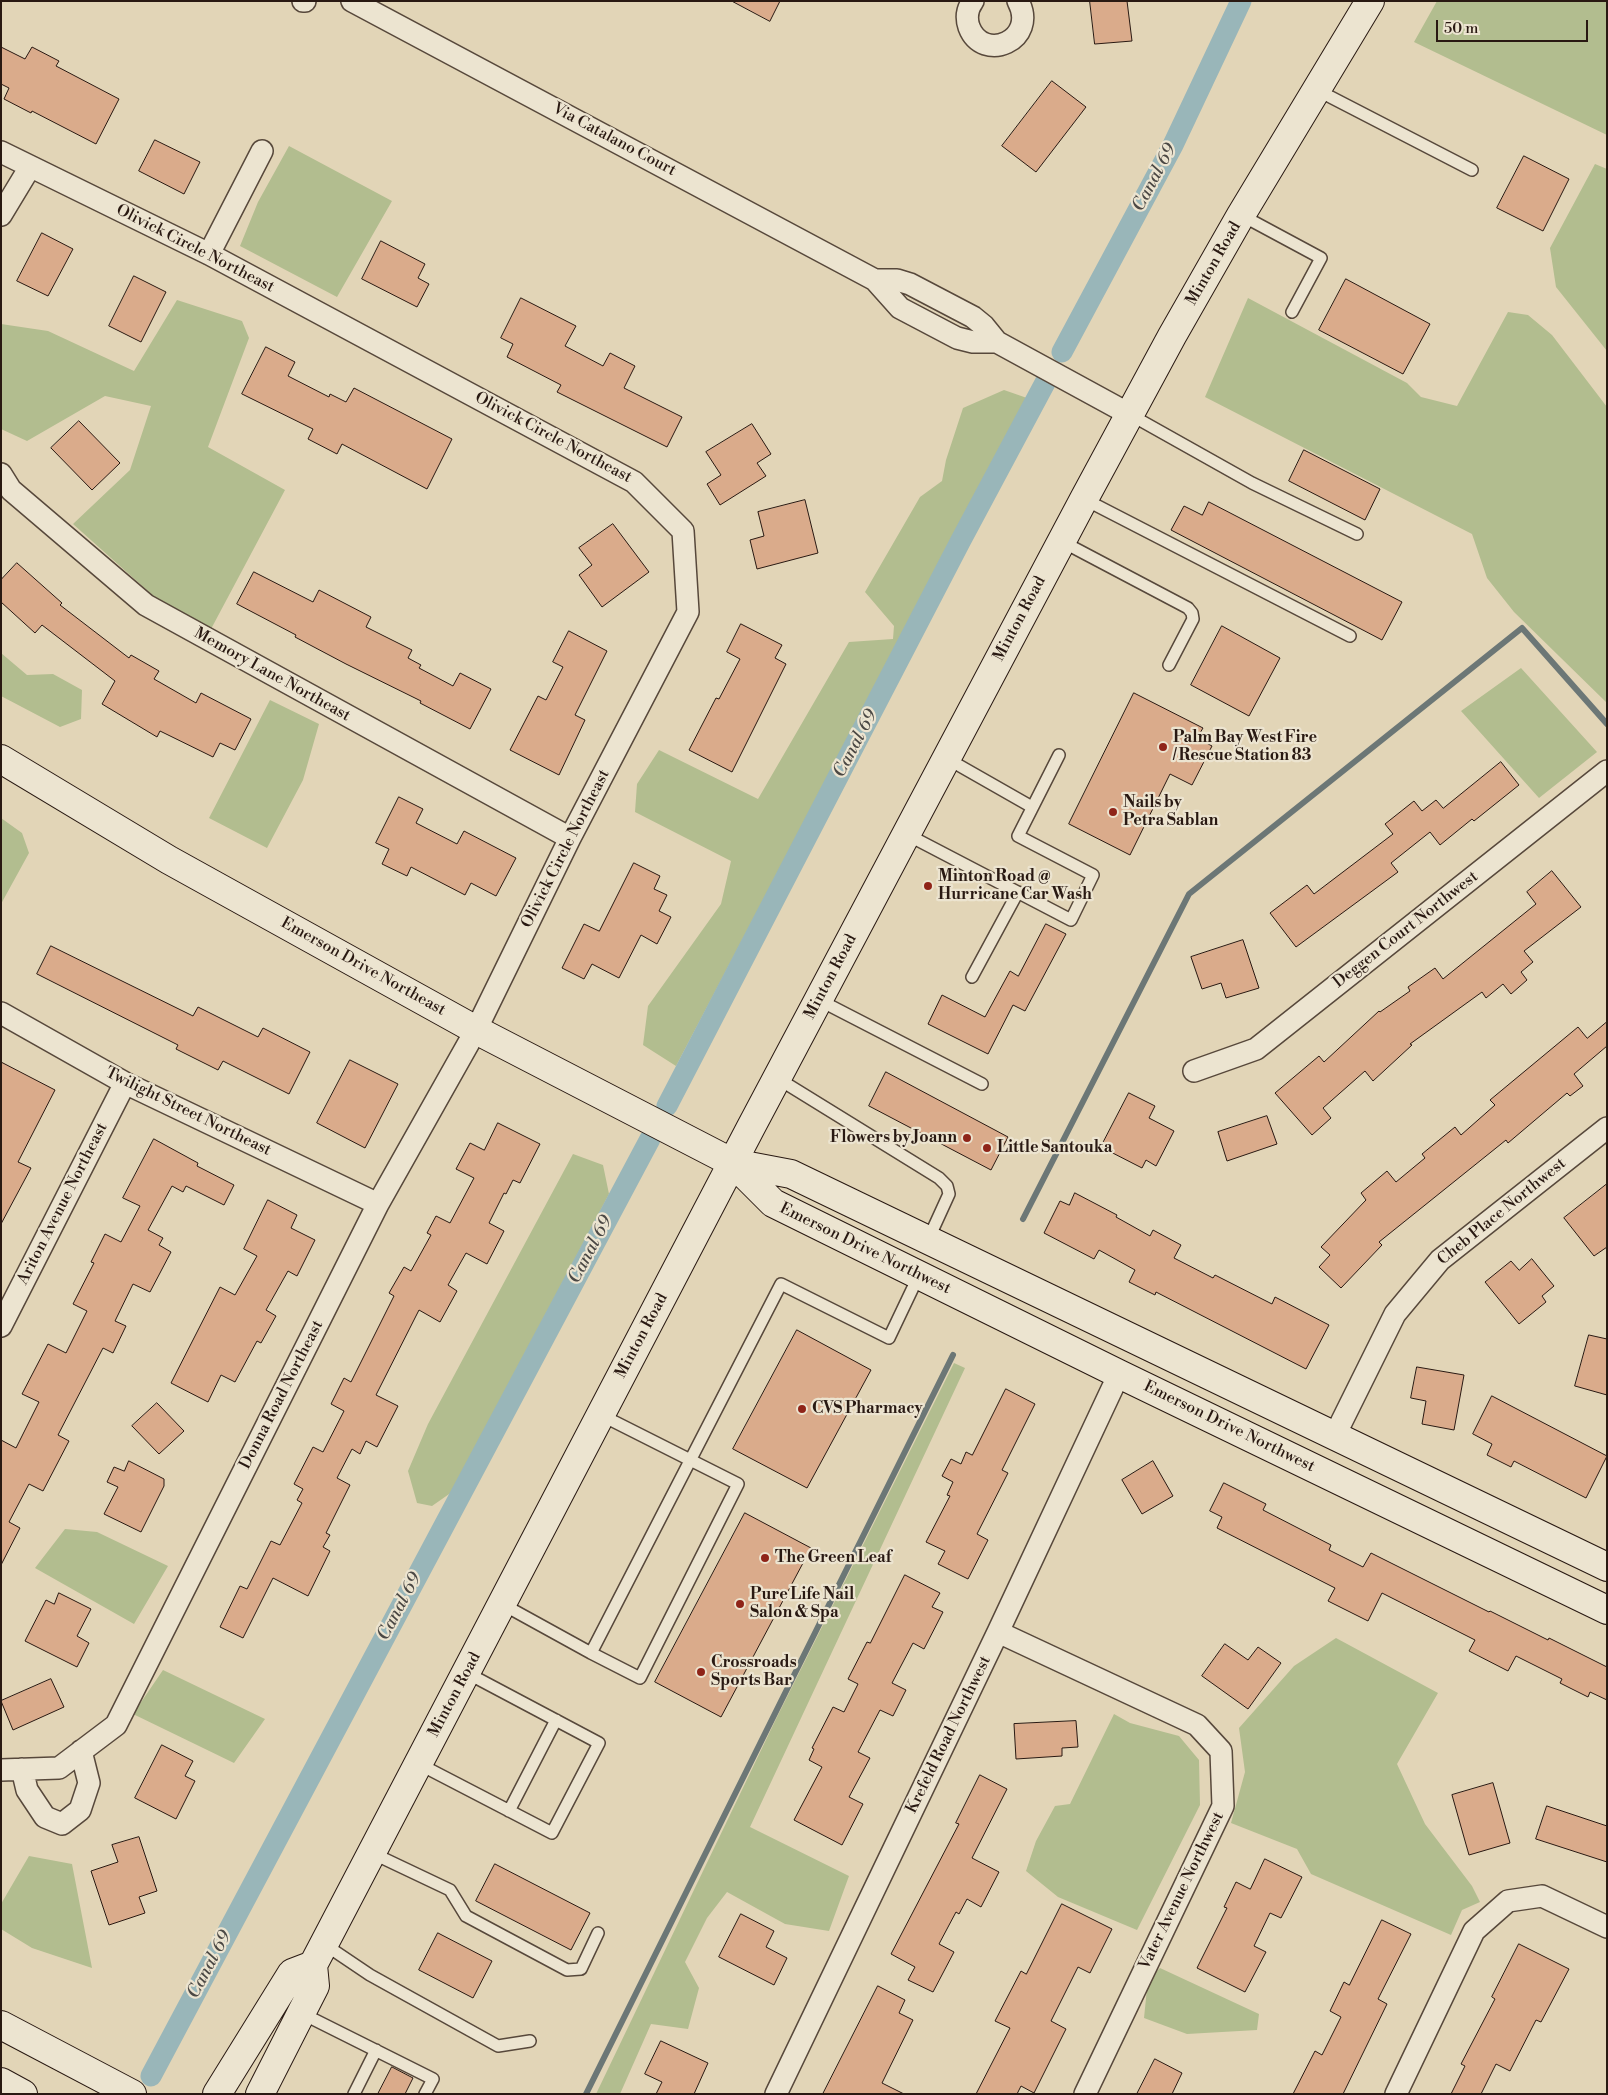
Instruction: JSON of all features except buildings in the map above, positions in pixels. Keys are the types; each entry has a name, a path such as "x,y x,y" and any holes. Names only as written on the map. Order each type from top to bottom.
{"street":[{"name":"Via Catalano Court","path":"352,1 876,280 900,308 932,325 957,338 973,342 996,342"},
{"path":"968,3 967,23 976,38 992,46 1001,45 1016,36 1021,28 1023,19 1022,9 1018,1"},
{"name":"Minton Road","path":"260,2094 315,1986 318,1955 732,1163 1061,541 1129,414 1241,216 1370,1"},
{"path":"209,254 262,151"},
{"name":"Olivick Circle Northeast","path":"1,152 209,254 634,482 683,530 688,612 570,838 476,1030"},
{"path":"1,214 30,166"},
{"name":"Via Catalano Court","path":"876,280 897,280 910,284 973,317 984,326 996,342 1129,414"},
{"path":"932,325 944,302"},
{"name":"Memory Lane Northeast","path":"1,474 11,490 146,605 570,838"},
{"name":"Emerson Drive Northeast","path":"1,759 169,860 476,1030 732,1163"},
{"name":"Deggen Court Northwest","path":"1194,1071 1256,1049 1607,771"},
{"name":"Twilight Street Northeast","path":"1,1013 125,1083 378,1204"},
{"name":"Donna Road Northeast","path":"12,1769 59,1768 116,1725 378,1204 476,1030"},
{"name":"Ariton Avenue Northeast","path":"1,1326 125,1083"},
{"name":"Cheb Place Northwest","path":"1335,1435 1395,1314 1440,1260 1607,1128"},
{"path":"732,1163 791,1174 1335,1435 1607,1568"},
{"name":"Emerson Drive Northwest","path":"732,1163 773,1203 1119,1374 1607,1610"},
{"name":"Krefeld Road Northwest","path":"776,2094 998,1632 1119,1374"},
{"name":"Vater Avenue Northwest","path":"998,1632 1197,1725 1221,1751 1223,1806 1085,2094"},
{"name":"Donna Road Northeast","path":"12,1769 45,1817 62,1824 80,1810 89,1783 81,1751"},
{"path":"1396,2094 1474,1931 1508,1901 1542,1896 1607,1926"},
{"path":"217,2094 292,1973 318,1955"},
{"path":"1,2024 132,2094"},
{"path":"1,2082 23,2094"}],"lane":[{"path":"1317,90 1472,170"},
{"path":"1241,216 1321,258 1292,312"},
{"path":"1129,414 1252,484 1357,534"},
{"path":"1084,499 1350,636"},
{"path":"1061,541 1188,608 1194,619 1169,665"},
{"path":"906,834 1071,920 1093,875 1018,836 1059,755"},
{"path":"946,758 1032,806"},
{"path":"972,977 1018,892"},
{"path":"819,1000 982,1084"},
{"path":"777,1078 939,1178 947,1186 949,1194 928,1240"},
{"path":"591,1652 781,1284 889,1338 919,1276"},
{"path":"502,1604 640,1678 738,1484 601,1415"},
{"path":"419,1764 552,1833 599,1744 467,1673"},
{"path":"509,1811 556,1720"},
{"path":"372,1853 450,1890 466,1916 567,1970 580,1969 598,1933"},
{"path":"318,1955 370,1974 498,2046 530,2041"},
{"path":"301,2013 432,2079 425,2094"},
{"path":"354,2094 376,2050"}],"green space":[{"path":"1437,1 1607,1 1607,135 1414,42"},
{"path":"289,146 392,201 337,297 240,246 258,202"},
{"path":"1595,164 1607,169 1607,351 1556,287 1550,248"},
{"path":"1248,298 1407,383 1421,397 1457,406 1508,312 1528,315 1552,335 1607,407 1607,703 1514,612 1487,578 1472,534 1205,397"},
{"path":"177,300 242,321 249,338 208,447 285,490 211,629 159,601 73,524 130,470 151,406 105,396 27,441 1,429 1,324 48,331 134,371"},
{"path":"1004,390 1027,398 676,1066 643,1045 648,1006 721,904 731,861 635,812 637,784 659,750 758,799 849,642 893,639 894,626 865,592 920,497 942,481 946,460 963,408"},
{"path":"1,653 27,675 53,674 82,690 81,719 60,727 1,696"},
{"path":"1521,668 1597,752 1539,798 1461,711"},
{"path":"270,700 319,724 303,780 267,848 209,818"},
{"path":"1,818 22,833 29,853 1,904"},
{"path":"573,1154 603,1165 609,1194 452,1492 432,1506 417,1503 408,1471 428,1424"},
{"path":"954,1363 965,1368 750,1827 849,1876 829,1931 785,1924 727,1892 707,1918 685,1962 699,1988 688,2029 651,2024 620,2094 596,2094 776,1719"},
{"path":"65,1529 97,1532 168,1566 134,1624 35,1568"},
{"path":"1336,1638 1438,1693 1397,1764 1425,1824 1472,1886 1480,1902 1462,1910 1451,1935 1311,1874 1297,1849 1231,1823 1245,1772 1239,1728 1294,1666"},
{"path":"163,1670 265,1719 234,1763 133,1714"},
{"path":"1114,1714 1130,1723 1179,1736 1199,1760 1200,1805 1137,1930 1058,1897 1026,1871 1036,1841 1055,1806 1070,1804"},
{"path":"29,1856 72,1864 92,1968 32,1948 1,1929 1,1904"},
{"path":"1160,1968 1259,2014 1257,2030 1187,2034 1144,2018 1148,1979"}],"waterway":[{"name":"Canal 69","path":"1062,352 1173,145 1241,1"},
{"name":"Canal 69","path":"667,1106 960,542 1046,381"},
{"path":"1023,1219 1189,894 1522,628 1607,724"},
{"name":"Canal 69","path":"151,2076 650,1139"},
{"path":"586,2094 953,1355"}],"place":[{"name":"Palm Bay West Fire / Rescue Station 83","path":"1163,747"},
{"name":"Nails by Petra Sablan","path":"1113,812"},
{"name":"Minton Road @ Hurricane Car Wash","path":"928,886"},
{"name":"Flowers by Joann","path":"967,1138"},
{"name":"Little Santouka","path":"987,1148"},
{"name":"CVS Pharmacy","path":"802,1409"},
{"name":"The Green Leaf","path":"765,1558"},
{"name":"Pure Life Nail Salon & Spa","path":"740,1604"},
{"name":"Crossroads Sports Bar","path":"701,1672"}]}
